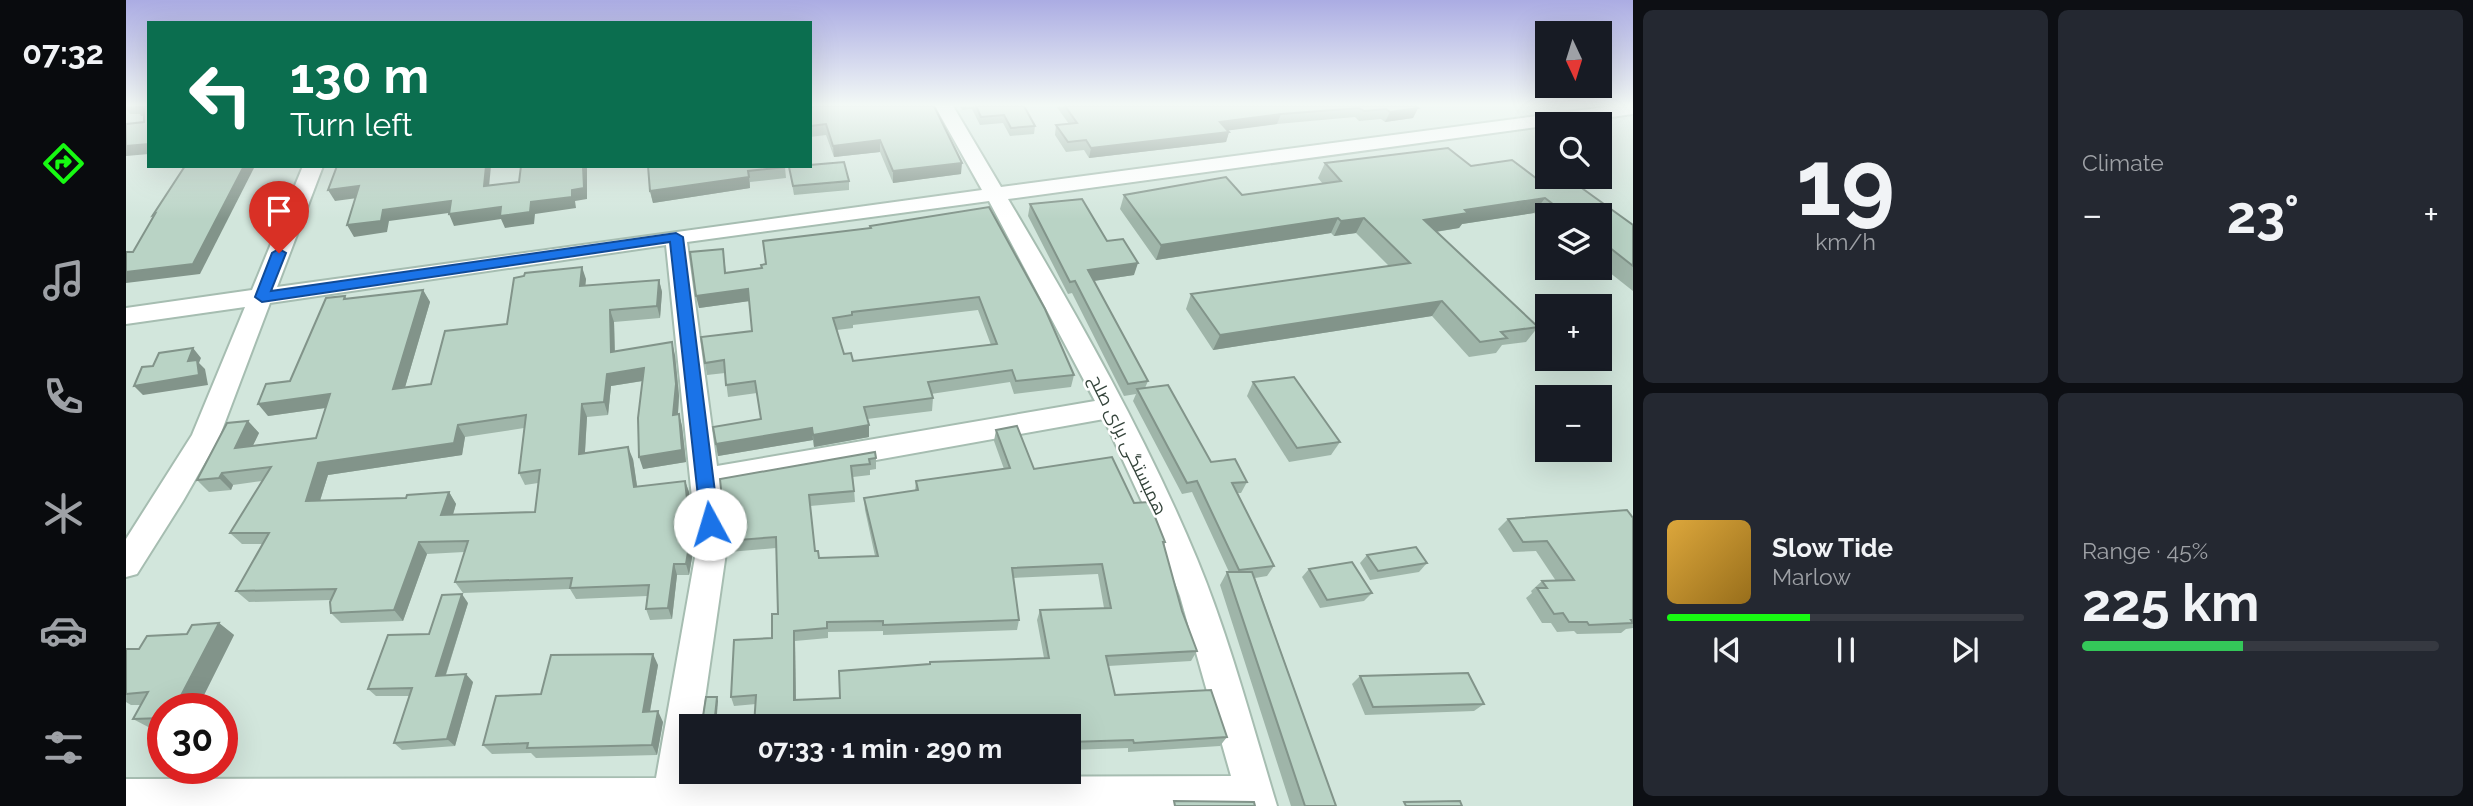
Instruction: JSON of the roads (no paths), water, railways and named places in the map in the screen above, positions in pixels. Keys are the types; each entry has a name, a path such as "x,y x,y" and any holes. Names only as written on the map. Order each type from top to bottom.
{"street":[{"name":"همبستگی برای صلح","path":"966,144 1055,300 1173,538 1211,642 1257,800"},
{"path":"126,316 676,237 1373,144"},
{"path":"126,564 173,494 205,438 312,168"},
{"path":"670,801 712,546 676,237"},
{"path":"705,479 1110,408"},
{"path":"126,798 1257,800"}]}
